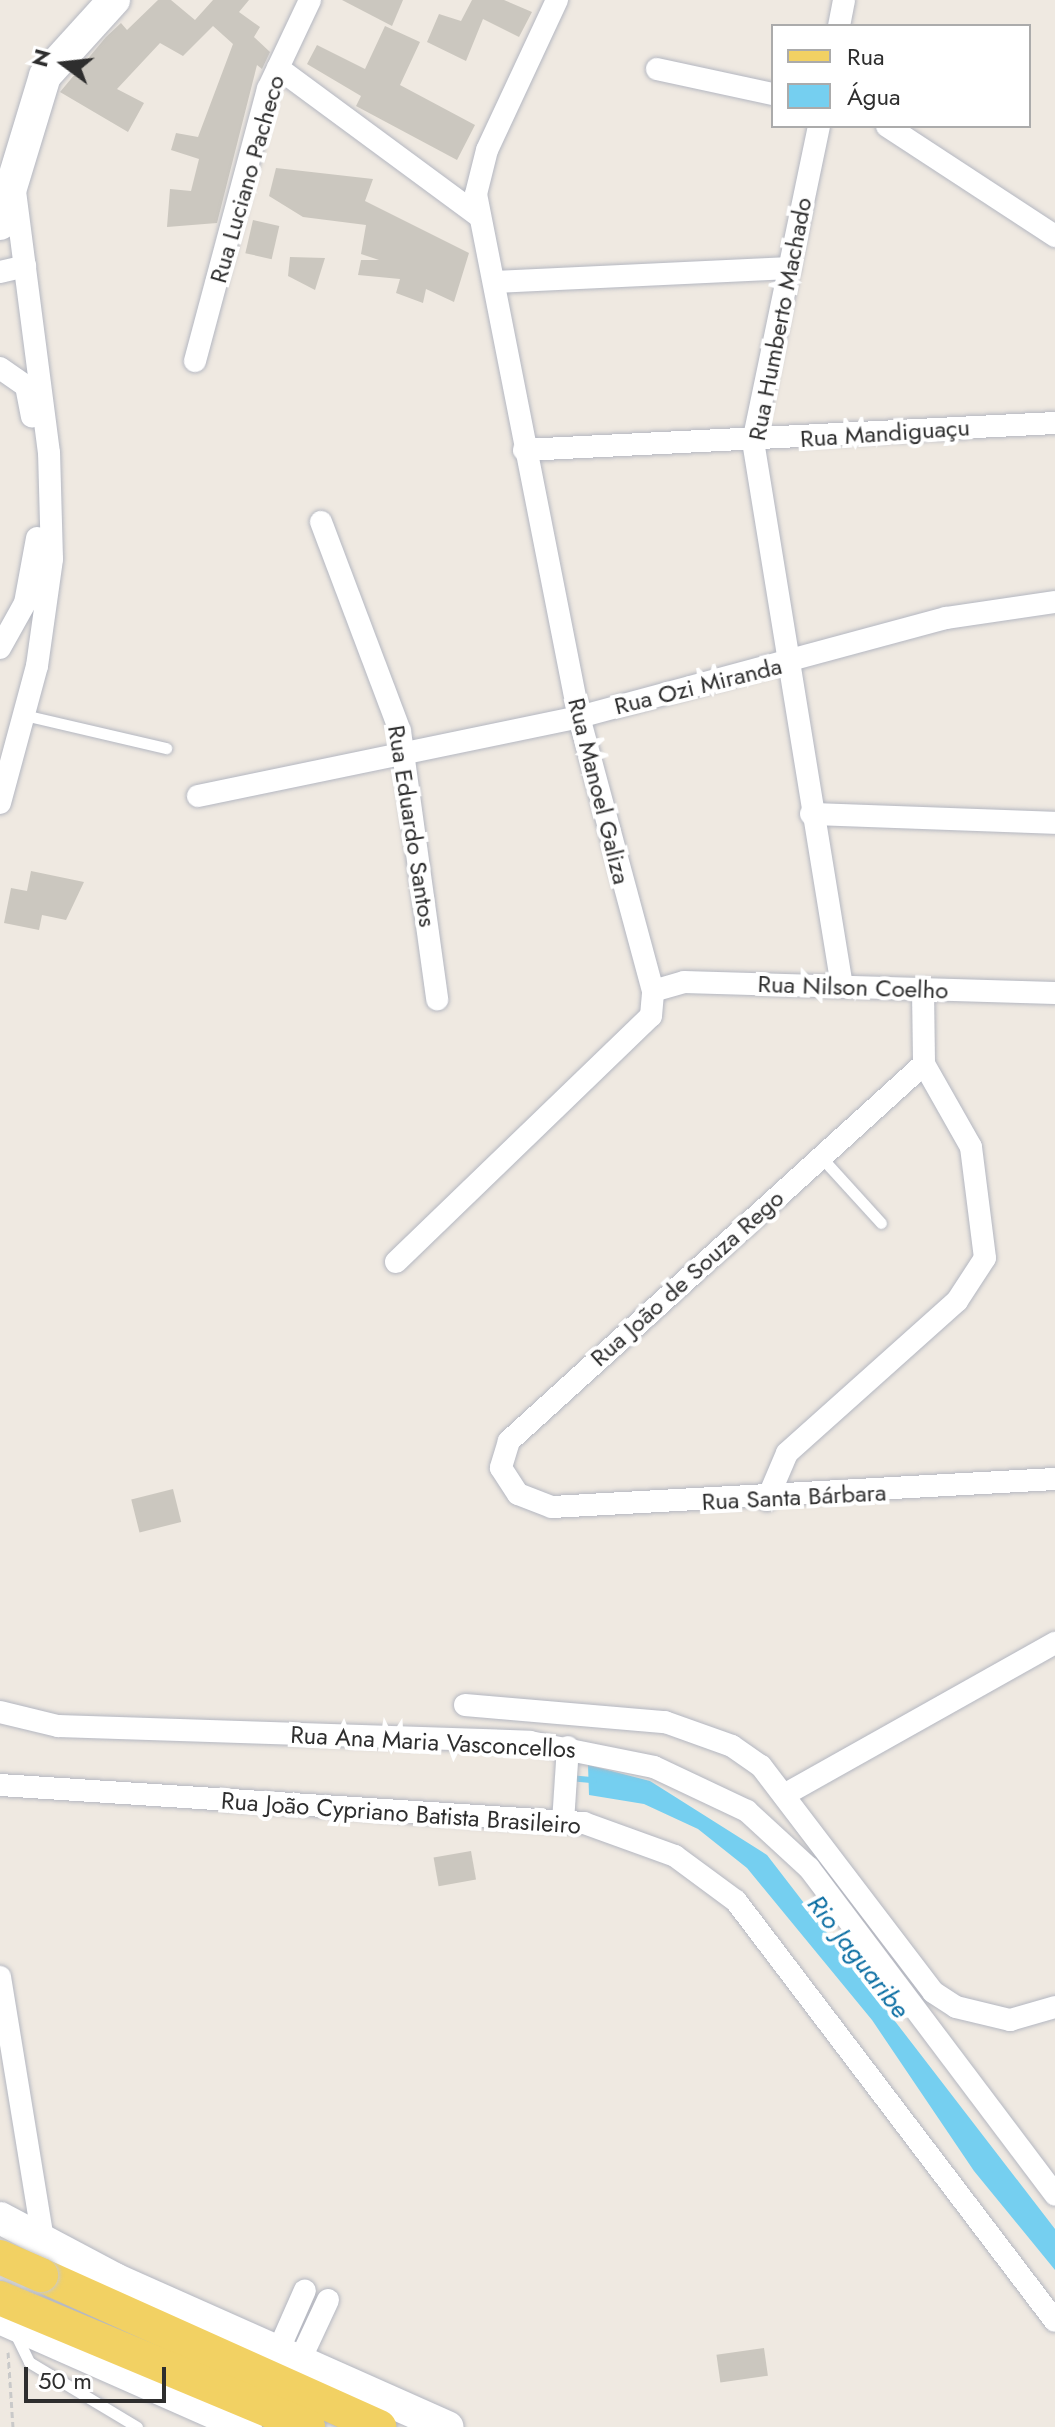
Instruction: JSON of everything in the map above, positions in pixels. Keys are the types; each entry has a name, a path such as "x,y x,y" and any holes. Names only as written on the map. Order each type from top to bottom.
{"main road":[{"path":"0,224 15,190 22,134 45,76 114,0"},
{"path":"0,2218 115,2279 290,2354 448,2427"},
{"path":"0,2238 0,2270"},
{"path":"0,2257 379,2427"},
{"path":"0,2298 19,2330 246,2427"},
{"path":"19,2330 308,2427"}],"street":[{"name":"Rua Luciano Pacheco","path":"195,361 278,68 310,0"},
{"path":"278,68 479,216 487,150 557,0"},
{"path":"839,24 844,0"},
{"path":"657,69 771,94"},
{"name":"Rua Humberto Machado","path":"819,128 753,441 811,814 842,986"},
{"path":"890,128 1055,236"},
{"path":"0,803 24,715 52,559 49,453 15,190"},
{"name":"Rua Manoel Galiza","path":"396,1262 648,1025 653,991 579,717 524,450 495,282 479,216"},
{"path":"0,272 25,266"},
{"path":"495,282 790,268"},
{"path":"0,368 18,377 30,399 38,537 25,603 0,648"},
{"name":"Rua Mandiguaçu","path":"524,450 753,441 1055,423"},
{"name":"Rua Eduardo Santos","path":"321,522 404,754 437,999"},
{"name":"Rua Ozi Miranda","path":"198,796 579,717 946,618 1055,602"},
{"path":"811,814 1055,823"},
{"name":"Rua Nilson Coelho","path":"653,991 684,982 1055,993"},
{"path":"767,1500 787,1453 957,1301 985,1258 971,1147 924,1064 923,990"},
{"name":"Rua João de Souza Rego","path":"533,1503 501,1468 509,1441 924,1064"},
{"name":"Rua Santa Bárbara","path":"533,1503 767,1500 1055,1479"},
{"path":"784,1795 1055,1643"},
{"path":"465,1705 665,1722 732,1746 784,1795 828,1853 905,1980 956,2007 981,2016 1010,2020 1055,2007"},
{"name":"Rua Ana Maria Vasconcellos","path":"0,1712 58,1726 568,1749 654,1767 747,1811 809,1868 905,1980 1055,2195"},
{"path":"563,1819 568,1749"},
{"name":"Rua João Cypriano Batista Brasileiro","path":"0,1785 563,1819 675,1856 736,1901 1055,2321"},
{"path":"809,1868 828,1853"},
{"path":"0,1977 43,2240"},
{"path":"290,2354 305,2290"},
{"path":"290,2354 328,2300"}],"lane":[{"path":"24,715 166,748"},
{"path":"821,1157 881,1223"},
{"path":"19,2330 29,2362 137,2427"}],"path":[{"path":"13,2427 4,2366 19,2330"}],"water":[{"path":"588,1765 650,1781 767,1855 1055,2229 1055,2270 974,2171 872,2020 747,1868 698,1829 644,1804 589,1795"}],"building":[{"path":"158,0 171,0 195,20 213,0 249,0 239,12 260,27 254,37 270,52 262,69 257,65 217,223 167,227 170,189 191,191 199,159 171,150 176,133 198,137 233,44 213,26 183,56 160,43 117,89 144,103 128,132 60,92 106,37 121,23 127,30"},
{"path":"342,0 403,0 392,26"},
{"path":"472,0 504,0 532,12 519,37 483,19 466,61 427,42 439,14 461,21"},
{"path":"385,26 420,42 400,85 475,125 457,160 356,106 361,96 307,64 317,45 365,69"},
{"path":"276,168 373,179 365,201 469,253 454,302 426,289 423,303 396,293 400,279 358,275 361,260 379,260 361,254 366,225 303,217 269,196"},
{"path":"253,220 279,226 272,259 245,253"},
{"path":"290,257 325,258 315,290 288,276"},
{"path":"31,871 84,882 66,920 42,915 39,930 4,923 11,888 27,891"},
{"path":"173,1489 181,1522 140,1532 131,1499"},
{"path":"471,1851 476,1880 439,1886 434,1858"},
{"path":"764,2348 768,2376 720,2382 716,2355"}],"waterway":[{"name":"Rio Jaguaribe","path":"569,1778 594,1780"}]}
